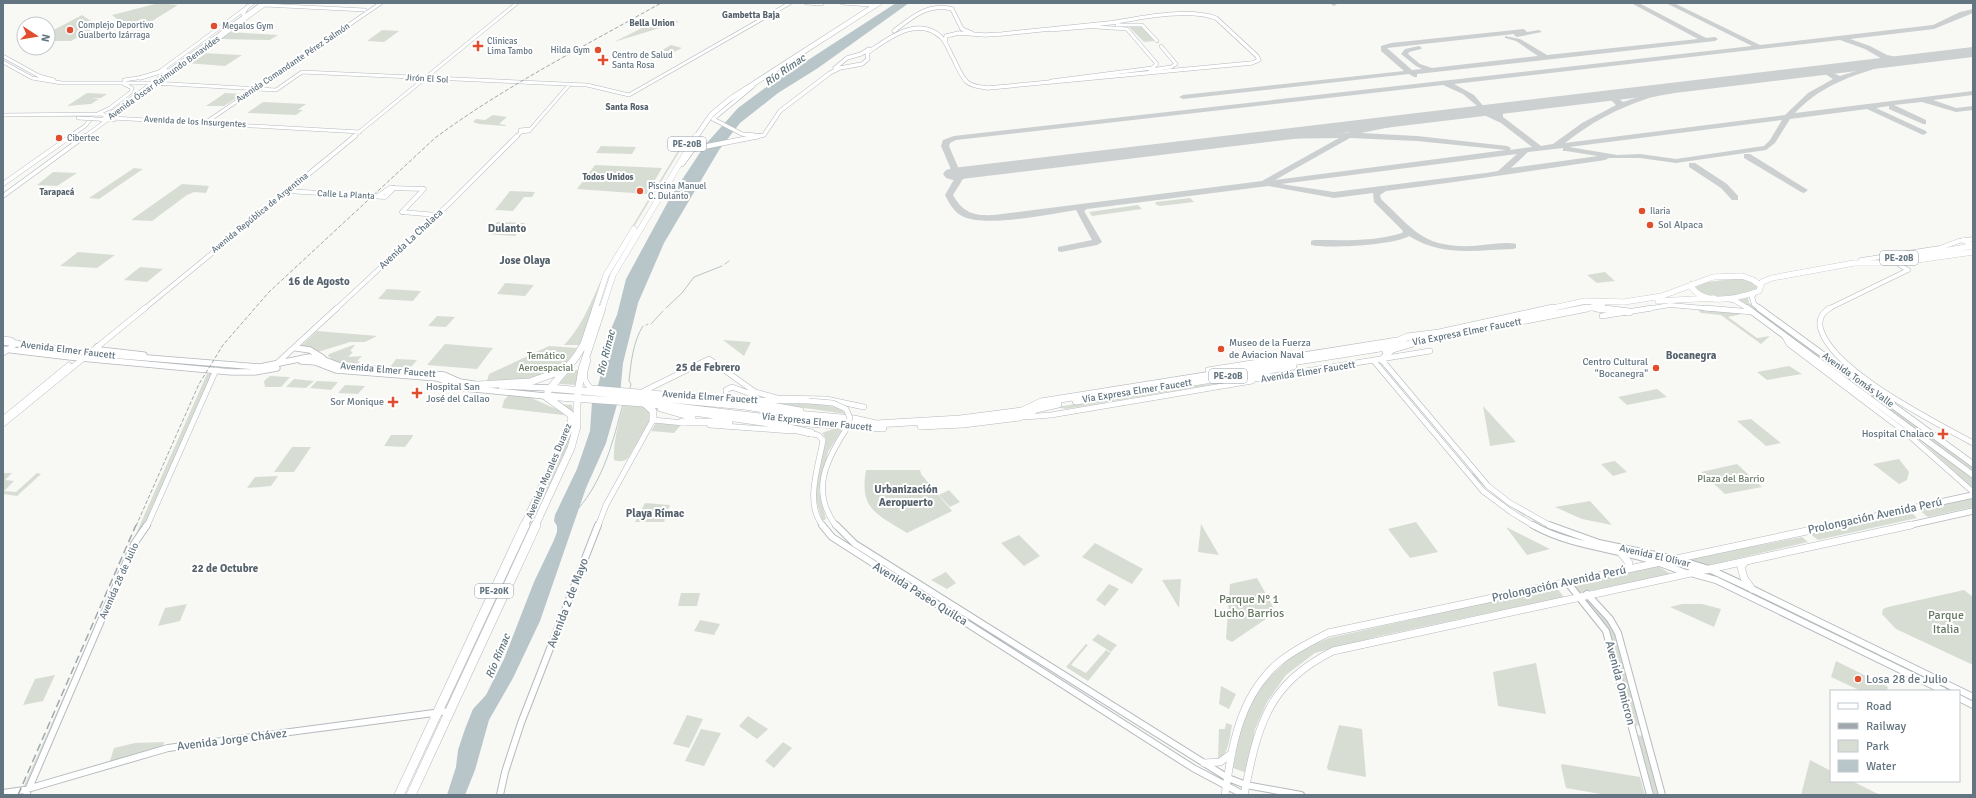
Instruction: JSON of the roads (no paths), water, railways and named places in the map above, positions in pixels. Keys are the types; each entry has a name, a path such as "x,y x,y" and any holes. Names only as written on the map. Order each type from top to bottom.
{"highway":[{"name":"Avenida Morales Duarez","path":"411,795 571,448 577,426 577,394 582,369 615,271 666,185 711,115 723,104 759,80 879,3"},
{"name":"PE-20B","path":"545,396 586,341 606,275 702,120 724,101 873,4"},
{"path":"849,20 854,14"},
{"path":"1964,240 1973,246"},
{"name":"PE-20B","path":"1973,246 1890,259 1861,260 1780,275 1713,277 1692,284 1691,288 1697,294 1716,298 1754,293 1760,290 1761,286 1767,279 1854,263 1896,263 1973,252"},
{"name":"PE-20B","path":"1742,276 1754,280 1761,286"},
{"name":"Vía Expresa Elmer Faucett","path":"631,396 854,419 876,424 960,419 1022,411 1040,402 1386,347 1402,339 1585,301 1624,302 1662,296 1692,284"},
{"path":"1670,305 1680,298"},
{"name":"Vía Expresa Elmer Faucett","path":"631,396 644,403 737,412 808,423 871,429 963,424 1020,417 1036,409 1051,405 1391,350 1412,342 1586,307 1598,305 1628,306 1680,298 1716,298"},
{"path":"1586,307 1629,312"},
{"path":"1380,363 1391,350"},
{"path":"477,384 523,384 543,379 566,369"},
{"path":"1168,381 1208,370"},
{"path":"1190,383 1271,377"},
{"name":"Avenida Elmer Faucett","path":"550,388 577,394"},
{"name":"Avenida Elmer Faucett","path":"545,396 591,393 631,396"},
{"name":"Avenida Morales Duarez","path":"399,795 570,427 572,418 570,414 545,396"},
{"path":"739,400 791,408 810,415"},
{"path":"644,403 653,412 653,420"},
{"path":"644,403 711,421"},
{"path":"644,403 711,416 762,422 811,433"},
{"path":"682,422 711,421 808,423"},
{"path":"515,548 525,548"}],"main road":[{"name":"Avenida Óscar Raimundo Benavides","path":"122,82 140,78 162,70 253,3"},
{"name":"Avenida Óscar Raimundo Benavides","path":"3,196 133,93 154,82 243,14 261,4 267,3"},
{"name":"Avenida Comandante Pérez Salmón","path":"204,123 376,3"},
{"name":"Avenida Comandante Pérez Salmón","path":"254,88 260,86 381,3"},
{"name":"Avenida República de Argentina","path":"3,424 87,353 514,3"},
{"name":"Avenida República de Argentina","path":"423,78 517,3"},
{"path":"627,95 786,3"},
{"path":"561,85 574,82 627,95 790,3"},
{"path":"806,3 822,4"},
{"path":"842,3 873,4"},
{"name":"Avenida Óscar Raimundo Benavides","path":"154,82 166,70 261,4"},
{"name":"Avenida Óscar Raimundo Benavides","path":"104,117 261,4"},
{"path":"261,4 365,10"},
{"path":"759,80 713,117 713,120 742,134 755,135 762,132 771,117 779,108 847,58 866,52 920,8 930,5 949,7 953,11 962,28 974,33 986,35"},
{"path":"243,14 247,7"},
{"path":"666,185 673,179 691,151 697,148 764,135 776,115 782,109 830,73 840,68 865,63 868,60 868,54 892,35 905,29 917,28 932,30 945,42 970,84 993,88 1241,64 1256,62 1259,59 1214,16 1204,14 1116,22 1043,31"},
{"path":"1116,22 1205,16 1212,19 1252,56 1249,60 1242,62 1148,73"},
{"path":"1097,27 1139,25 1143,26 1157,41"},
{"path":"945,42 946,36 952,33 986,35 1115,26 1127,29 1157,63 1154,67 1139,70"},
{"path":"1026,85 1074,77 1165,68 1175,65 1175,60 1161,46"},
{"path":"3,56 39,76 48,79 122,82"},
{"path":"857,56 868,57"},
{"path":"3,62 32,78 44,81 207,83 276,90 281,87"},
{"path":"842,62 845,65 852,66"},
{"path":"140,78 166,70"},
{"name":"Jirón El Sol","path":"281,87 302,72 553,85 564,86 566,89"},
{"name":"Avenida Óscar Raimundo Benavides","path":"122,82 132,88 133,93"},
{"path":"154,82 254,88"},
{"path":"203,86 207,83"},
{"name":"Jirón El Sol","path":"553,85 587,85"},
{"path":"566,89 569,85"},
{"path":"260,86 281,87"},
{"name":"Avenida La Chalaca","path":"275,367 437,215 521,132 529,130 566,89"},
{"name":"Avenida de los Insurgentes","path":"29,117 90,114 128,120 357,133"},
{"path":"3,117 83,118 89,121 3,184"},
{"name":"Avenida de los Insurgentes","path":"89,121 104,117"},
{"name":"Avenida de los Insurgentes","path":"128,120 204,123 357,133"},
{"path":"378,196 388,189 394,188 424,189 402,212 437,215"},
{"name":"Calle La Planta","path":"285,191 385,197 394,188"},
{"name":"Avenida República de Argentina","path":"87,353 97,347 285,191"},
{"path":"1861,260 1940,248 1964,240 1973,239"},
{"path":"1850,367 1829,347 1819,323 1821,315 1826,310 1908,270 1890,259"},
{"name":"Avenida Tomás Valle","path":"1754,293 1752,297 1754,304 1973,464"},
{"name":"Avenida Tomás Valle","path":"1716,298 1734,300 1754,312 1973,475"},
{"path":"1602,316 1670,305 1754,312"},
{"name":"Avenida Tomás Valle","path":"1783,334 1789,344 1904,431 1973,493"},
{"name":"Avenida Elmer Faucett","path":"1208,370 1402,339"},
{"path":"591,341 584,379 591,393"},
{"name":"Avenida Elmer Faucett","path":"4,347 16,343 87,353 260,367 275,367 293,362 311,361 336,370 437,378 464,388 545,396"},
{"path":"297,346 316,353 326,361"},
{"name":"Avenida Elmer Faucett","path":"4,347 80,359 258,372 309,357 340,366 444,375 460,382 550,388"},
{"path":"97,347 100,350 135,353 153,359"},
{"name":"Avenida Elmer Faucett","path":"1020,417 1055,414 1271,377 1380,363 1430,351"},
{"name":"Avenida República de Argentina","path":"3,419 80,359"},
{"path":"641,392 709,359 749,388 770,396"},
{"name":"Avenida El Olivar","path":"1380,363 1408,391 1488,486 1514,506 1539,521 1581,539 1680,560 1709,569 1959,690"},
{"name":"Avenida El Olivar","path":"1380,363 1400,392 1483,491 1524,520 1561,537 1657,562 1677,571 1716,580 1834,639 1942,690"},
{"path":"1843,368 1850,367"},
{"name":"Avenida Tomás Valle","path":"1850,367 1907,405 1973,443"},
{"name":"Avenida 28 de Julio","path":"25,792 134,544 145,530 216,370"},
{"path":"739,400 727,396 726,390 728,388 736,388 763,398 770,396"},
{"path":"1400,392 1408,391"},
{"name":"Avenida Elmer Faucett","path":"591,393 631,396 641,392 739,400 809,401"},
{"name":"Avenida Elmer Faucett","path":"770,396 826,399 864,407"},
{"name":"Avenida Paseo Quilca","path":"809,401 833,403 846,409 850,418 845,431 827,459 822,498 824,509 831,521 843,535 1228,778 1246,785 1301,795"},
{"path":"1424,421 1431,419"},
{"path":"653,420 811,433"},
{"name":"Avenida 2 de Mayo","path":"501,794 505,772 521,723 599,522 606,505 653,420"},
{"name":"Avenida Paseo Quilca","path":"811,433 821,437 824,445 814,485 814,504 822,526 832,537 1226,791 1244,795"},
{"path":"1435,434 1442,433"},
{"path":"1447,449 1454,447"},
{"name":"Prolongación Avenida Perú","path":"1226,791 1232,753 1244,705 1252,691 1277,663 1296,648 1328,633 1657,562 1680,560 1973,493"},
{"name":"Prolongación Avenida Perú","path":"1244,795 1254,747 1265,713 1287,681 1297,671 1318,658 1346,648 1587,594 1745,562 1973,511"},
{"path":"1960,515 1973,516"},
{"path":"1621,553 1629,563 1628,569"},
{"path":"1680,560 1694,569 1691,573"},
{"path":"1745,562 1741,567 1742,573 1752,589"},
{"name":"Avenida Omicron","path":"1567,582 1600,622 1607,635 1650,795"},
{"name":"Avenida Omicron","path":"1587,594 1615,625 1662,795"},
{"name":"Avenida El Olivar","path":"1960,691 1973,697"},
{"path":"1960,698 1973,705"},
{"name":"Avenida Jorge Chávez","path":"3,793 25,792 168,748 449,711"},
{"path":"1204,763 1219,763 1232,753"}],"water":[{"name":"Río Rímac","path":"896,3 909,3 818,68 778,93 740,123 719,150 664,243 638,303 623,363 620,394 606,443 586,488 540,621 513,678 489,720 475,770 465,795 447,795 456,767 458,750 473,709 486,695 504,659 534,582 557,532 557,526 554,521 555,515 577,469 590,431 592,402 599,382 611,329 617,315 626,279 670,198 705,145 738,108 765,88"}],"waterway":[{"path":"725,264 729,261"},
{"path":"666,308 682,293 694,277 722,266"},
{"path":"651,324 663,311"},
{"path":"630,388 631,384 629,381 633,352 637,338 643,326"},
{"path":"578,509 595,485 601,472 611,446 623,404"}],"railway":[{"path":"136,526 199,384 223,345 269,292 435,138 489,101 517,84 661,3"},
{"path":"18,795 136,525"}],"place":[{"name":"Megalos Gym","path":"214,26"},
{"name":"Complejo Deportivo Gualberto Izárraga","path":"70,30"},
{"name":"Clinicas Lima Tambo","path":"478,46"},
{"name":"Hilda Gym","path":"598,50"},
{"name":"Centro de Salud Santa Rosa","path":"603,60"},
{"name":"Cibertec","path":"59,138"},
{"name":"Piscina Manuel C. Dulanto","path":"640,191"},
{"name":"Ilaria","path":"1642,211"},
{"name":"Sol Alpaca","path":"1650,225"},
{"name":"Museo de la Fuerza de Aviacion Naval","path":"1221,349"},
{"name":"Centro Cultural \"Bocanegra\"","path":"1656,368"},
{"name":"Hospital San José del Callao","path":"417,393"},
{"name":"Sor Monique","path":"393,402"},
{"name":"Hospital Chalaco","path":"1943,434"},
{"name":"Losa 28 de Julio","path":"1858,679"}],"district":[{"name":"Gambetta Baja","path":"751,15"},
{"name":"Bella Union","path":"652,23"},
{"name":"Santa Rosa","path":"627,107"},
{"name":"Todos Unidos","path":"608,177"},
{"name":"Tarapacá","path":"57,192"},
{"name":"Dulanto","path":"507,228"},
{"name":"Jose Olaya","path":"525,260"},
{"name":"16 de Agosto","path":"319,281"},
{"name":"Bocanegra","path":"1691,355"},
{"name":"25 de Febrero","path":"708,367"},
{"name":"Urbanización Aeropuerto","path":"906,495"},
{"name":"Playa Rímac","path":"655,513"},
{"name":"22 de Octubre","path":"225,568"}],"park label":[{"name":"Temático Aeroespacial","path":"546,362"},
{"name":"Plaza del Barrio","path":"1731,479"},
{"name":"Parque N° 1 Lucho Barrios","path":"1249,606"},
{"name":"Parque Italia","path":"1946,622"}]}
